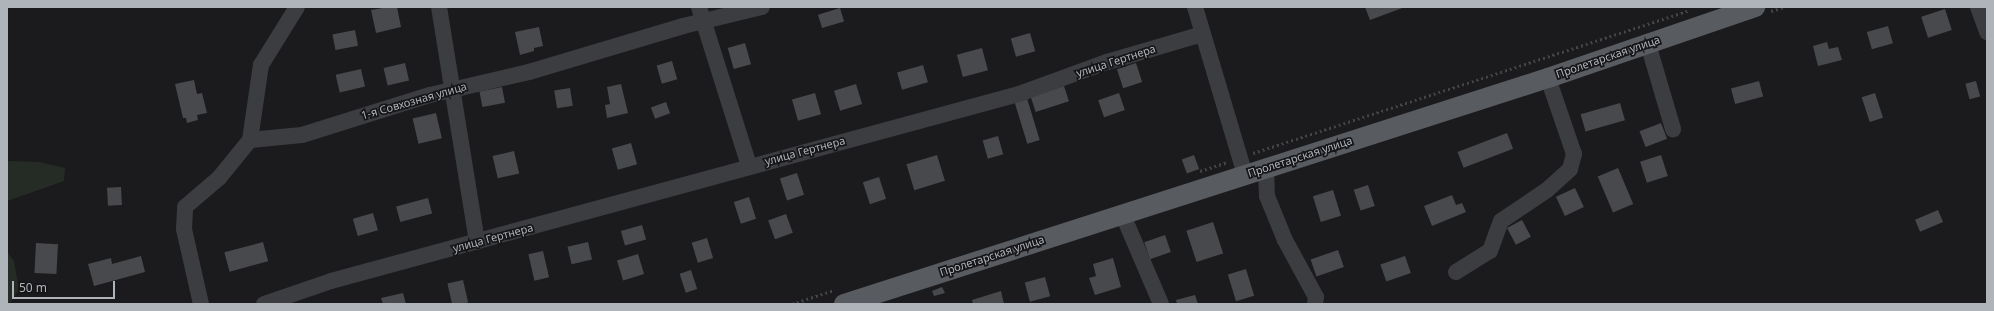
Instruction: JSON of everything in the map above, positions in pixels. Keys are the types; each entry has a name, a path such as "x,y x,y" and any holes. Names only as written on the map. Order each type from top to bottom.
{"main road":[{"name":"Пролетарская улица","path":"844,304 1122,213 1548,78 1755,7"}],"street":[{"path":"201,304 184,229 185,207 219,178 250,140 261,65 297,7"},
{"path":"439,7 477,242"},
{"name":"1-я Совхозная улица","path":"250,140 302,135 453,89 529,72 701,14 762,7"},
{"path":"1195,7 1245,175"},
{"path":"1978,7 1987,32"},
{"path":"701,14 749,166"},
{"name":"улица Гертнера","path":"264,304 331,281 749,166 1019,94 1107,62 1203,34"},
{"path":"1648,44 1673,129"},
{"path":"1456,272 1490,251 1501,221 1562,179 1570,169 1574,154 1548,78"},
{"path":"1266,168 1267,196 1285,240 1316,297 1316,304"},
{"path":"1122,213 1160,304"}],"shaded area":[{"path":"7,161 39,162 65,168 64,181 7,201"},
{"path":"7,252 14,261 19,290 9,304 7,304"}],"building":[{"path":"397,7 401,27 376,33 371,10"},
{"path":"1365,7 1405,7 1370,20"},
{"path":"840,8 844,21 822,28 818,15"},
{"path":"1945,9 1952,30 1928,38 1921,17"},
{"path":"1888,26 1893,43 1872,49 1867,32"},
{"path":"539,27 543,46 534,48 534,51 520,55 515,32"},
{"path":"355,30 358,46 335,50 332,34"},
{"path":"1030,33 1035,51 1016,57 1011,39"},
{"path":"1827,42 1829,49 1838,47 1842,60 1818,66 1813,46"},
{"path":"745,43 751,64 734,69 728,48"},
{"path":"982,48 988,70 963,77 957,55"},
{"path":"672,61 677,79 662,84 657,65"},
{"path":"405,63 409,81 388,85 384,68"},
{"path":"1136,63 1142,82 1123,88 1117,69"},
{"path":"923,65 928,82 902,90 897,72"},
{"path":"361,69 365,87 340,92 336,75"},
{"path":"194,80 197,94 202,93 207,113 197,115 198,120 187,123 186,118 183,118 175,84"},
{"path":"1759,81 1763,96 1735,104 1731,89"},
{"path":"1976,81 1980,96 1970,99 1965,84"},
{"path":"621,84 628,113 607,118 605,105 610,104 607,87"},
{"path":"856,84 862,104 840,111 834,91"},
{"path":"1064,86 1069,101 1036,112 1031,97"},
{"path":"502,87 505,103 482,107 479,91"},
{"path":"570,88 573,106 557,108 554,91"},
{"path":"815,93 821,114 798,121 792,100"},
{"path":"1119,93 1125,110 1104,117 1098,100"},
{"path":"1875,93 1883,118 1870,122 1862,97"},
{"path":"1026,95 1040,140 1027,144 1014,99"},
{"path":"666,102 670,113 655,119 651,107"},
{"path":"1620,103 1625,120 1586,132 1581,114"},
{"path":"436,113 442,138 418,144 413,118"},
{"path":"1661,123 1667,139 1646,147 1640,131"},
{"path":"1507,133 1513,149 1464,168 1458,152"},
{"path":"998,136 1003,154 988,159 983,140"},
{"path":"631,143 637,164 618,170 612,149"},
{"path":"514,151 519,173 498,178 493,156"},
{"path":"937,155 945,181 914,190 906,164"},
{"path":"1194,155 1199,169 1187,174 1182,159"},
{"path":"1661,155 1668,176 1647,183 1640,162"},
{"path":"1618,168 1633,204 1613,212 1598,177"},
{"path":"797,173 804,195 787,200 780,179"},
{"path":"879,177 886,199 870,204 863,182"},
{"path":"1368,185 1375,206 1361,211 1354,190"},
{"path":"121,187 122,205 108,206 107,188"},
{"path":"1575,188 1584,207 1565,216 1556,197"},
{"path":"1333,190 1341,216 1321,222 1313,196"},
{"path":"1452,195 1456,205 1462,203 1466,212 1432,226 1424,206"},
{"path":"749,197 756,219 741,224 734,202"},
{"path":"428,198 432,213 400,222 396,207"},
{"path":"1938,210 1943,222 1920,232 1915,220"},
{"path":"373,213 378,230 358,236 353,219"},
{"path":"786,214 793,233 775,239 768,220"},
{"path":"1522,220 1531,237 1516,245 1507,228"},
{"path":"1213,222 1223,253 1197,262 1186,231"},
{"path":"642,225 646,239 625,245 621,231"},
{"path":"1165,235 1171,252 1150,259 1144,242"},
{"path":"707,238 713,258 698,263 692,243"},
{"path":"263,242 268,261 230,272 224,252"},
{"path":"588,242 592,260 572,264 568,247"},
{"path":"36,243 58,244 56,274 34,273"},
{"path":"1338,250 1344,267 1316,276 1311,259"},
{"path":"543,251 549,277 534,281 528,254"},
{"path":"638,254 644,274 623,281 617,260"},
{"path":"141,256 145,272 94,286 88,264 111,258 112,264"},
{"path":"1405,256 1411,273 1386,281 1380,264"},
{"path":"1113,258 1121,287 1095,295 1089,278 1096,276 1093,264"},
{"path":"1246,269 1254,296 1236,301 1228,275"},
{"path":"691,270 697,289 686,293 680,274"},
{"path":"1045,277 1050,296 1030,302 1025,282"},
{"path":"463,280 468,302 452,304 447,284"},
{"path":"942,287 945,293 934,296 932,291"},
{"path":"1001,291 1004,304 973,304 972,300"},
{"path":"403,293 406,304 383,304 381,298"},
{"path":"1195,295 1198,304 1177,304 1176,300"}]}
